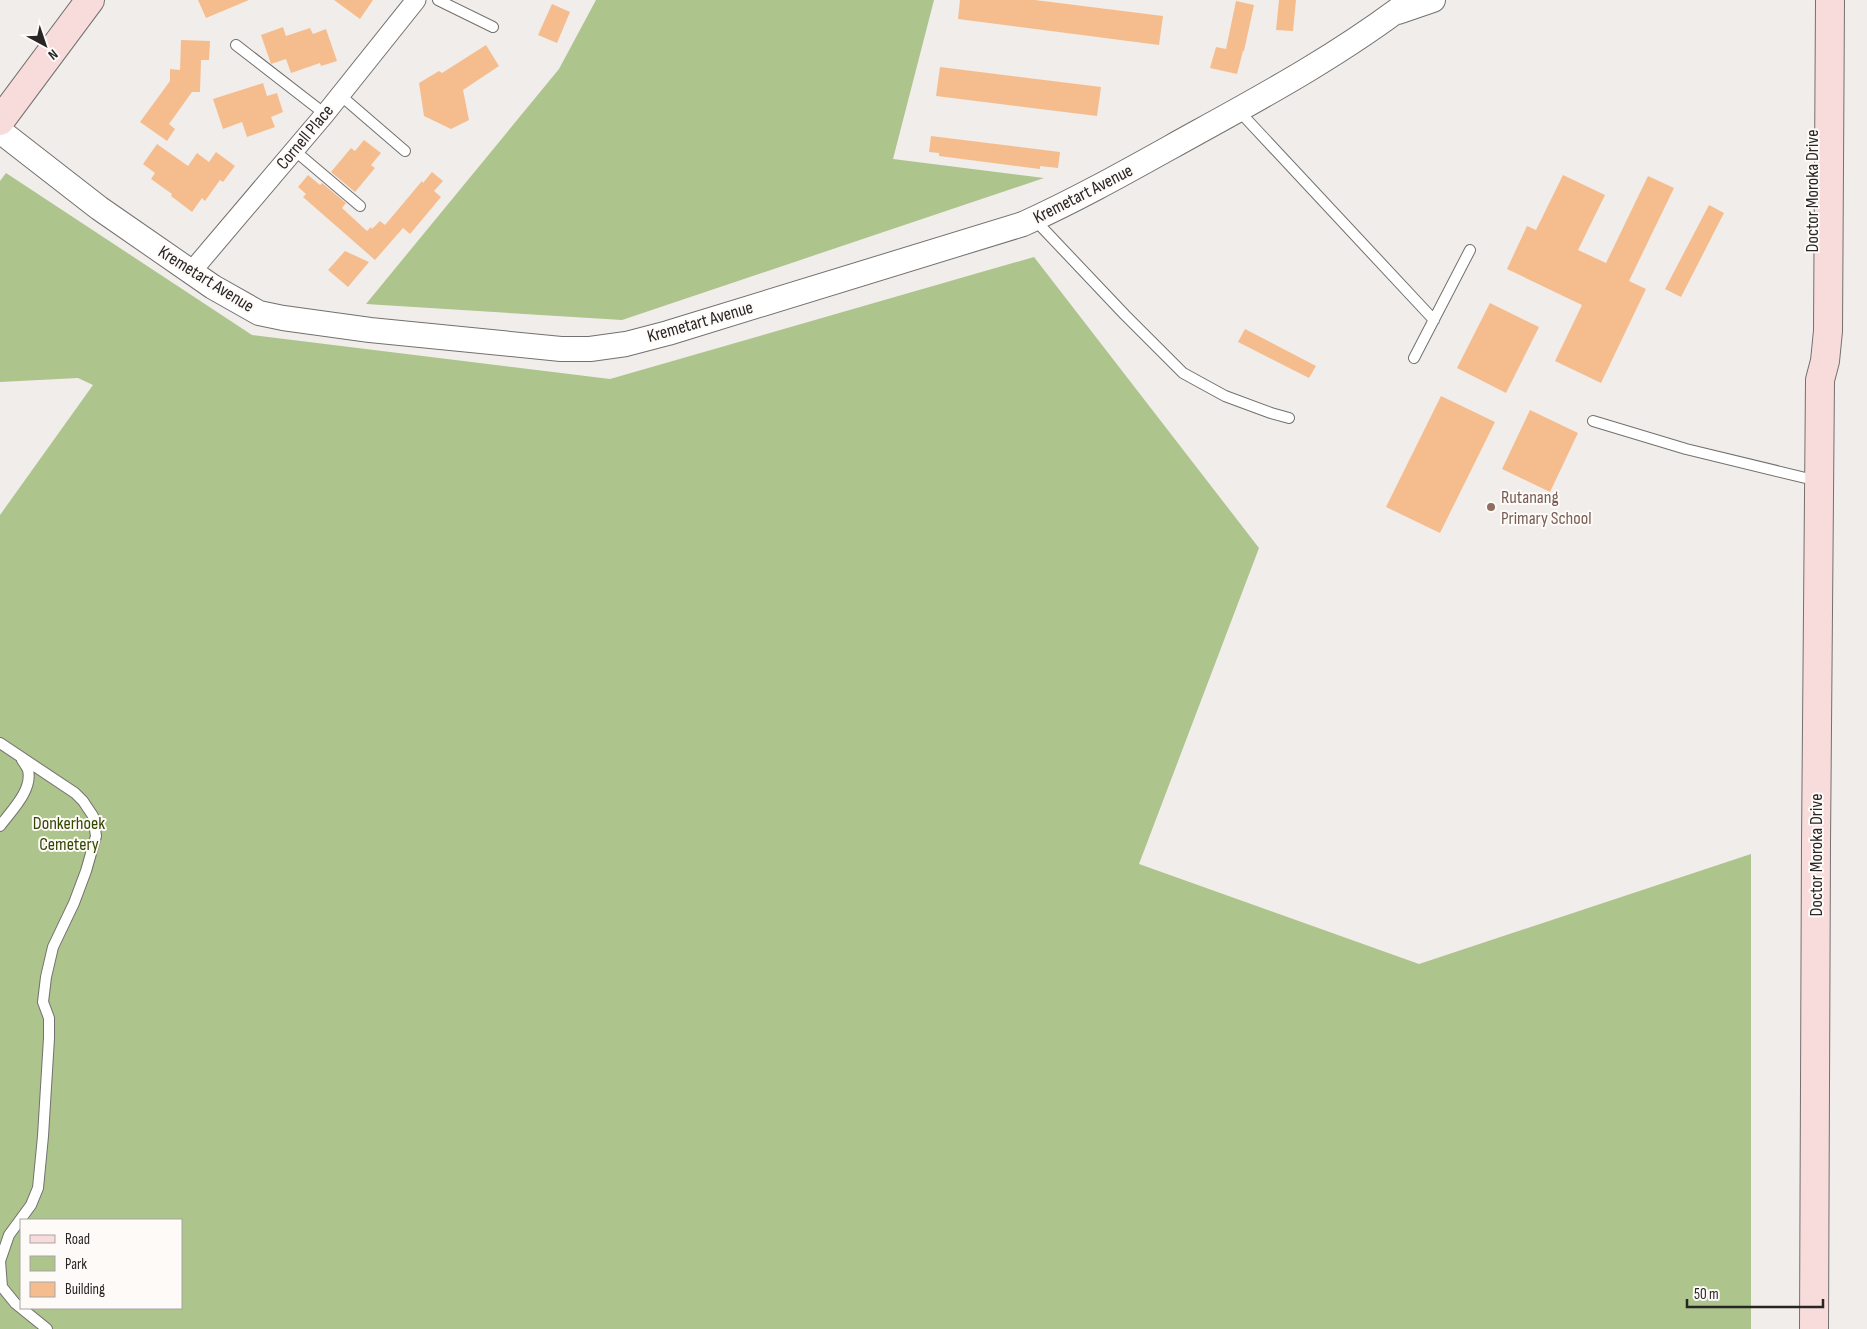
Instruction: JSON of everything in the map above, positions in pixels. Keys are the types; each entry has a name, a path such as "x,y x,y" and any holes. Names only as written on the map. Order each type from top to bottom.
{"main road":[{"path":"0,121 90,0"},
{"name":"Doctor Moroka Drive","path":"1812,0 1812,348 1820,380"},
{"name":"Doctor Moroka Drive","path":"1814,1329 1820,380 1826,349 1828,292 1830,0"}],"street":[{"name":"Cornell Place","path":"192,272 325,114 416,0"},
{"name":"Kremetart Avenue","path":"0,131 99,208 232,299 259,313 283,318 399,332 561,349 590,349 626,344 668,333 982,237 1034,219 1074,201 1288,82 1415,4"}],"lane":[{"path":"438,0 493,27"},
{"path":"236,45 325,114"},
{"path":"1830,62 1840,114"},
{"path":"340,95 405,151"},
{"path":"1238,110 1434,320"},
{"path":"294,150 360,206"},
{"path":"1034,219 1183,373 1225,396 1289,418"},
{"path":"1828,292 1840,222"},
{"path":"1414,358 1470,250"},
{"path":"1593,421 1686,449 1819,482"},
{"path":"0,743 75,793 93,816 96,836 74,903 53,947 46,977 43,1002 49,1018 49,1038 38,1188 31,1205 21,1219"},
{"path":"0,826 22,796 28,782 28,770 21,757"},
{"path":"20,1220 9,1235 0,1261 1,1288 20,1307"},
{"path":"22,1309 47,1329"}],"green space":[{"path":"596,0 934,0 893,159 1044,178 622,320 366,304 559,69"},
{"name":"Donkerhoek Cemetery","path":"6,173 252,335 610,379 1034,257 1259,548 1139,864 1419,964 1751,854 1751,1329 0,1329 0,515 93,385 78,378 0,382 0,181"}],"building":[{"path":"198,0 249,0 206,18"},
{"path":"334,0 373,0 360,19"},
{"path":"960,0 1035,0 1163,16 1159,45 958,19"},
{"path":"1279,0 1296,0 1293,31 1276,30"},
{"path":"1236,1 1254,5 1237,74 1210,68 1216,47 1226,49"},
{"path":"552,4 570,12 557,43 538,35"},
{"path":"283,27 286,36 310,28 313,34 326,29 337,61 321,66 320,63 291,73 286,59 271,64 261,35"},
{"path":"181,40 210,41 209,60 201,60 200,92 192,92 169,124 175,129 167,141 140,122 170,81 170,69 180,70"},
{"path":"486,45 499,66 463,90 469,120 451,129 424,116 419,83 439,71 442,73"},
{"path":"940,67 1101,87 1097,116 936,96"},
{"path":"263,83 267,96 277,93 283,112 271,117 275,127 247,137 242,122 223,129 213,99"},
{"path":"931,136 1060,152 1058,168 1040,166 1040,169 939,156 939,153 929,152"},
{"path":"364,140 381,153 371,165 375,168 355,192 331,172 351,148 355,151"},
{"path":"157,144 188,166 197,153 209,162 216,152 235,166 223,182 220,180 205,201 202,198 192,212 151,179 155,173 143,164"},
{"path":"432,172 443,181 434,191 441,197 410,234 403,228 375,260 303,197 306,194 298,187 308,175 320,185 322,183 346,203 342,208 367,231 380,221 385,225 422,181 423,183"},
{"path":"1563,175 1605,195 1578,250 1606,263 1648,176 1674,188 1629,281 1646,289 1601,383 1555,361 1582,305 1507,269 1527,226 1536,230"},
{"path":"1709,205 1724,213 1681,297 1665,289"},
{"path":"345,251 369,262 348,287 328,270"},
{"path":"1490,303 1539,327 1506,393 1457,368"},
{"path":"1245,329 1316,366 1309,378 1238,342"},
{"path":"1441,396 1495,422 1440,533 1386,507"},
{"path":"1530,410 1578,433 1550,492 1502,469"}],"place":[{"name":"Rutanang Primary School","path":"1491,507"}]}
